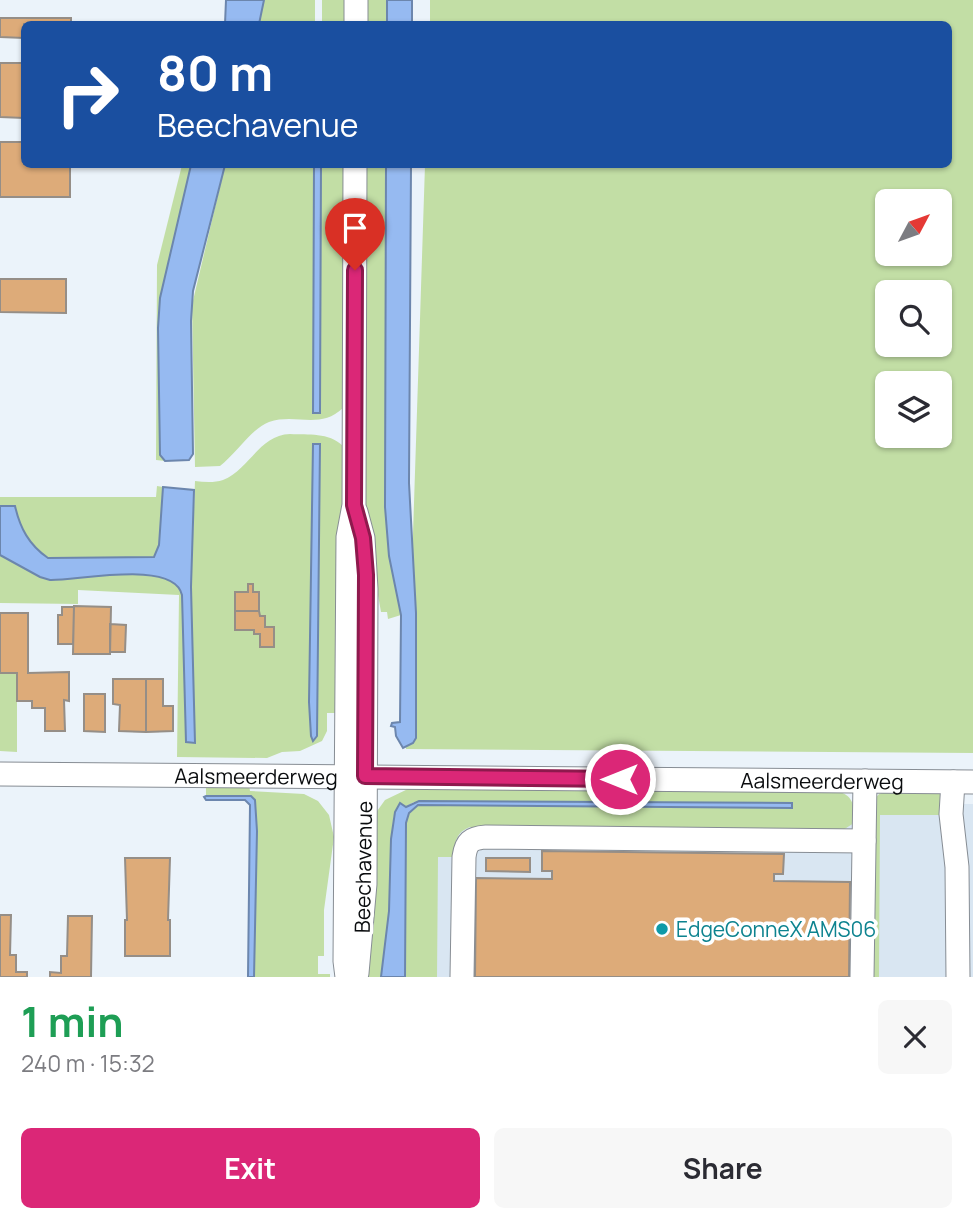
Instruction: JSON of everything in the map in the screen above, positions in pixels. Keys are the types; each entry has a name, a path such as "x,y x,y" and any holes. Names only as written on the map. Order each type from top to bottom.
{"street":[{"path":"356,0 356,21"},
{"name":"Beechavenue","path":"355,168 354,505 348,537 356,776 365,892 356,977"},
{"name":"Aalsmeerderweg","path":"0,774 963,782"},
{"name":"Beechavenue","path":"347,977 345,961 356,776"},
{"path":"862,977 865,781"},
{"path":"958,977 957,859 951,814 963,782"},
{"path":"462,977 464,857 468,843 477,838 864,841"}],"shaded area":[{"name":"EdgeConneX AMS06","path":"419,801 973,804 973,977 381,977"}],"green space":[{"path":"264,0 315,0 315,21 260,21"},
{"path":"322,0 345,0 345,21 322,21"},
{"path":"368,0 387,0 387,21 367,21"},
{"path":"430,0 973,0 973,753 406,749 425,168 952,168 952,21 430,21"},
{"path":"181,168 190,168 160,299 160,455 165,461 156,460 157,265"},
{"path":"224,168 314,168 313,412 320,412 321,168 344,168 343,408 334,415 317,420 289,419 269,422 256,430 220,466 195,467 192,305"},
{"path":"366,168 386,168 385,507 389,556 401,615 388,619 387,612 381,612 371,556 365,496"},
{"path":"318,435 331,438 343,446 341,713 327,713 327,731 322,741 300,751 282,752 267,758 177,757 179,595 78,590 78,604 0,603 0,555 50,580 132,574 163,577 174,581 182,595 186,742 195,743 191,587 195,481 223,480 241,468 262,446 279,436","holes":["313,444 320,445 317,736 311,736"]},
{"path":"157,486 163,487 159,545 156,555 148,559 48,558 26,535 14,506 0,506 0,497 156,497"},
{"path":"0,673 17,673 17,752 0,751"},
{"path":"206,785 249,785 250,791 304,794 318,801 329,815 334,837 324,910 324,956 318,956 318,974 330,974 330,977 254,977 256,805 239,796 206,796"},
{"path":"410,788 837,791 850,799 854,823 843,830 470,827 457,839 454,857 438,857 437,977 405,977 406,823 409,813 418,805 791,808 792,804 414,802 395,812 393,820 389,911 381,977 364,977 375,814 385,800"},
{"path":"941,791 941,815 880,815 879,977 871,977 873,801 884,792"}],"water":[{"path":"226,0 264,0 260,21 225,21"},
{"path":"387,0 412,0 412,21 387,21"},
{"path":"190,168 224,168 193,291 193,454 189,460 165,461 160,455 160,298"},
{"path":"314,168 321,168 320,413 313,413"},
{"path":"386,168 411,168 409,483 416,613 416,738 413,743 403,748 396,736 395,727 391,726 392,723 400,722 401,615 389,556 385,507"},
{"path":"313,444 320,444 317,736 313,741 309,702"},
{"path":"163,487 194,490 191,587 195,743 186,742 182,595 175,584 162,578 123,574 50,580 0,555 0,506 15,506 26,535 48,558 154,557 159,545"},
{"path":"206,796 251,796 255,800 257,831 254,977 248,977 250,805 245,800 206,800"},
{"path":"419,801 792,803 792,808 418,805 409,813 406,823 405,977 381,977 389,911 391,839 395,812 400,803 406,807"}],"building":[{"path":"0,18 71,18 71,21 21,21 21,38 0,37"},
{"path":"0,63 21,63 21,118 0,117"},
{"path":"0,142 21,142 21,168 70,168 70,197 0,197"},
{"path":"0,279 66,279 66,313 0,312"},
{"path":"248,584 253,584 253,592 259,592 259,611 235,611 235,592 248,592"},
{"path":"74,606 111,607 110,654 73,654"},
{"path":"62,607 74,607 73,644 58,644 58,615 62,615"},
{"path":"235,611 259,611 260,616 265,616 265,627 274,627 274,647 260,647 260,634 254,634 254,630 235,630"},
{"path":"0,613 28,613 28,673 69,672 69,701 64,700 65,731 45,731 45,708 32,708 32,701 17,701 17,673 0,673"},
{"path":"110,624 126,625 125,652 110,652"},
{"path":"113,679 146,679 146,732 119,731 120,705 113,704"},
{"path":"146,679 163,679 163,706 173,706 173,731 146,732"},
{"path":"84,694 105,694 105,732 84,731"},
{"name":"EdgeConneX AMS06","path":"542,851 784,854 783,874 774,874 774,881 850,882 849,977 475,977 476,878 552,879 552,871 542,871"},
{"path":"125,858 170,858 170,956 125,956"},
{"path":"486,858 530,858 530,872 486,871"},
{"path":"0,915 11,915 10,955 16,955 16,972 27,972 27,977 0,977"},
{"path":"68,916 92,916 91,977 50,977 50,972 61,973 61,956 67,956"}],"place":[{"name":"EdgeConneX AMS06","path":"662,929"}],"route":[{"path":"355,270 354,505 363,538 366,575 365,776 620,779"}]}
